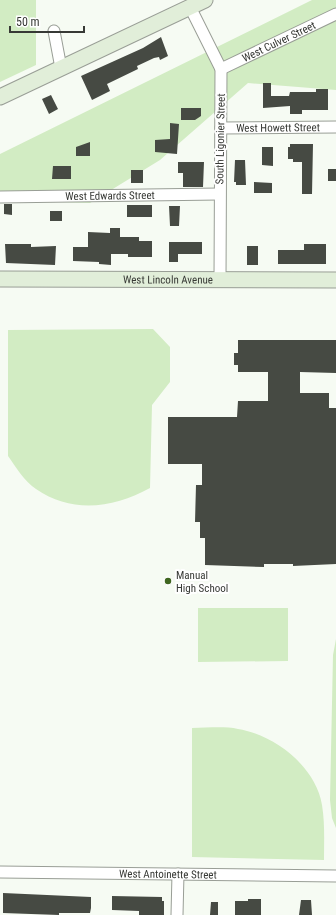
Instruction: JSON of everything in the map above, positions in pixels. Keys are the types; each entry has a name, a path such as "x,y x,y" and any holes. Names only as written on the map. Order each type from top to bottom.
{"main road":[{"path":"0,97 205,0"},
{"name":"West Lincoln Avenue","path":"0,279 220,278 336,280"}],"street":[{"name":"South Ligonier Street","path":"190,7 221,69 219,194 220,278"},
{"name":"West Culver Street","path":"221,69 336,14"},
{"path":"54,31 61,68"},
{"name":"West Howett Street","path":"221,128 336,127"},
{"name":"West Edwards Street","path":"0,197 219,194"},
{"name":"West Antoinette Street","path":"0,872 336,876"},
{"path":"177,915 178,874"}],"green space":[{"path":"0,0 36,0 36,65 0,82"},
{"path":"312,0 336,0 336,90 248,83 160,160 90,203 0,200 0,154"},
{"path":"153,329 170,347 170,382 152,405 150,488 136,495 108,504 78,505 50,497 32,486 24,478 8,456 8,330"},
{"path":"198,608 288,608 288,661 198,662"},
{"path":"336,639 336,828 332,818 330,800 333,655"},
{"path":"215,727 252,732 279,746 292,755 303,766 312,778 322,805 324,826 324,860 192,857 192,728"}],"building":[{"path":"161,37 168,56 160,60 159,57 154,58 137,66 138,69 107,84 110,91 92,100 81,76 143,48"},
{"path":"263,83 271,83 271,96 289,96 290,92 316,92 316,89 328,89 328,110 302,110 302,114 290,114 290,106 263,108"},
{"path":"51,95 58,109 49,114 42,99"},
{"path":"181,108 201,108 201,116 195,120 181,120"},
{"path":"170,123 179,124 177,154 155,152 155,140 170,139"},
{"path":"90,142 90,156 76,156 76,147"},
{"path":"290,144 313,144 312,194 302,194 302,162 293,162 293,159 288,159 288,147 290,147"},
{"path":"262,147 273,147 273,166 262,165"},
{"path":"235,160 245,160 246,185 236,185 236,182 234,182"},
{"path":"178,162 204,162 203,187 183,187 183,173 178,173"},
{"path":"53,166 71,166 71,179 52,179"},
{"path":"328,169 336,169 336,181 328,181"},
{"path":"131,170 143,170 143,183 131,183"},
{"path":"254,182 272,183 272,193 254,193"},
{"path":"4,204 12,204 12,215 4,214"},
{"path":"127,205 152,205 152,217 127,217"},
{"path":"169,206 180,206 179,226 170,226"},
{"path":"50,211 62,211 62,221 50,221"},
{"path":"110,228 120,228 120,237 139,237 139,241 152,241 152,257 128,257 128,254 111,254 111,265 99,264 99,262 73,261 73,247 88,247 88,232 110,233"},
{"path":"169,242 202,242 202,254 178,254 178,262 169,262"},
{"path":"5,244 31,244 31,247 56,246 55,265 6,263"},
{"path":"304,244 326,244 326,264 278,264 278,250 304,250"},
{"path":"247,246 258,246 258,265 247,265"},
{"path":"238,340 336,340 336,373 300,372 300,393 329,393 329,408 336,408 336,564 293,566 293,564 264,564 264,567 205,565 205,538 200,538 200,522 195,522 196,485 202,485 202,464 168,464 168,417 237,417 238,401 268,401 268,372 238,372 238,365 234,365 234,353 238,353"},
{"path":"3,893 91,897 90,913 59,913 59,915 3,913"},
{"path":"112,896 162,897 162,901 164,901 164,915 139,915 139,911 112,910"},
{"path":"248,899 261,899 261,915 235,915 235,901 248,901"},
{"path":"301,900 311,900 312,915 299,915"},
{"path":"211,902 218,902 218,915 210,915"}],"place":[{"name":"Manual High School","path":"168,581"}]}
